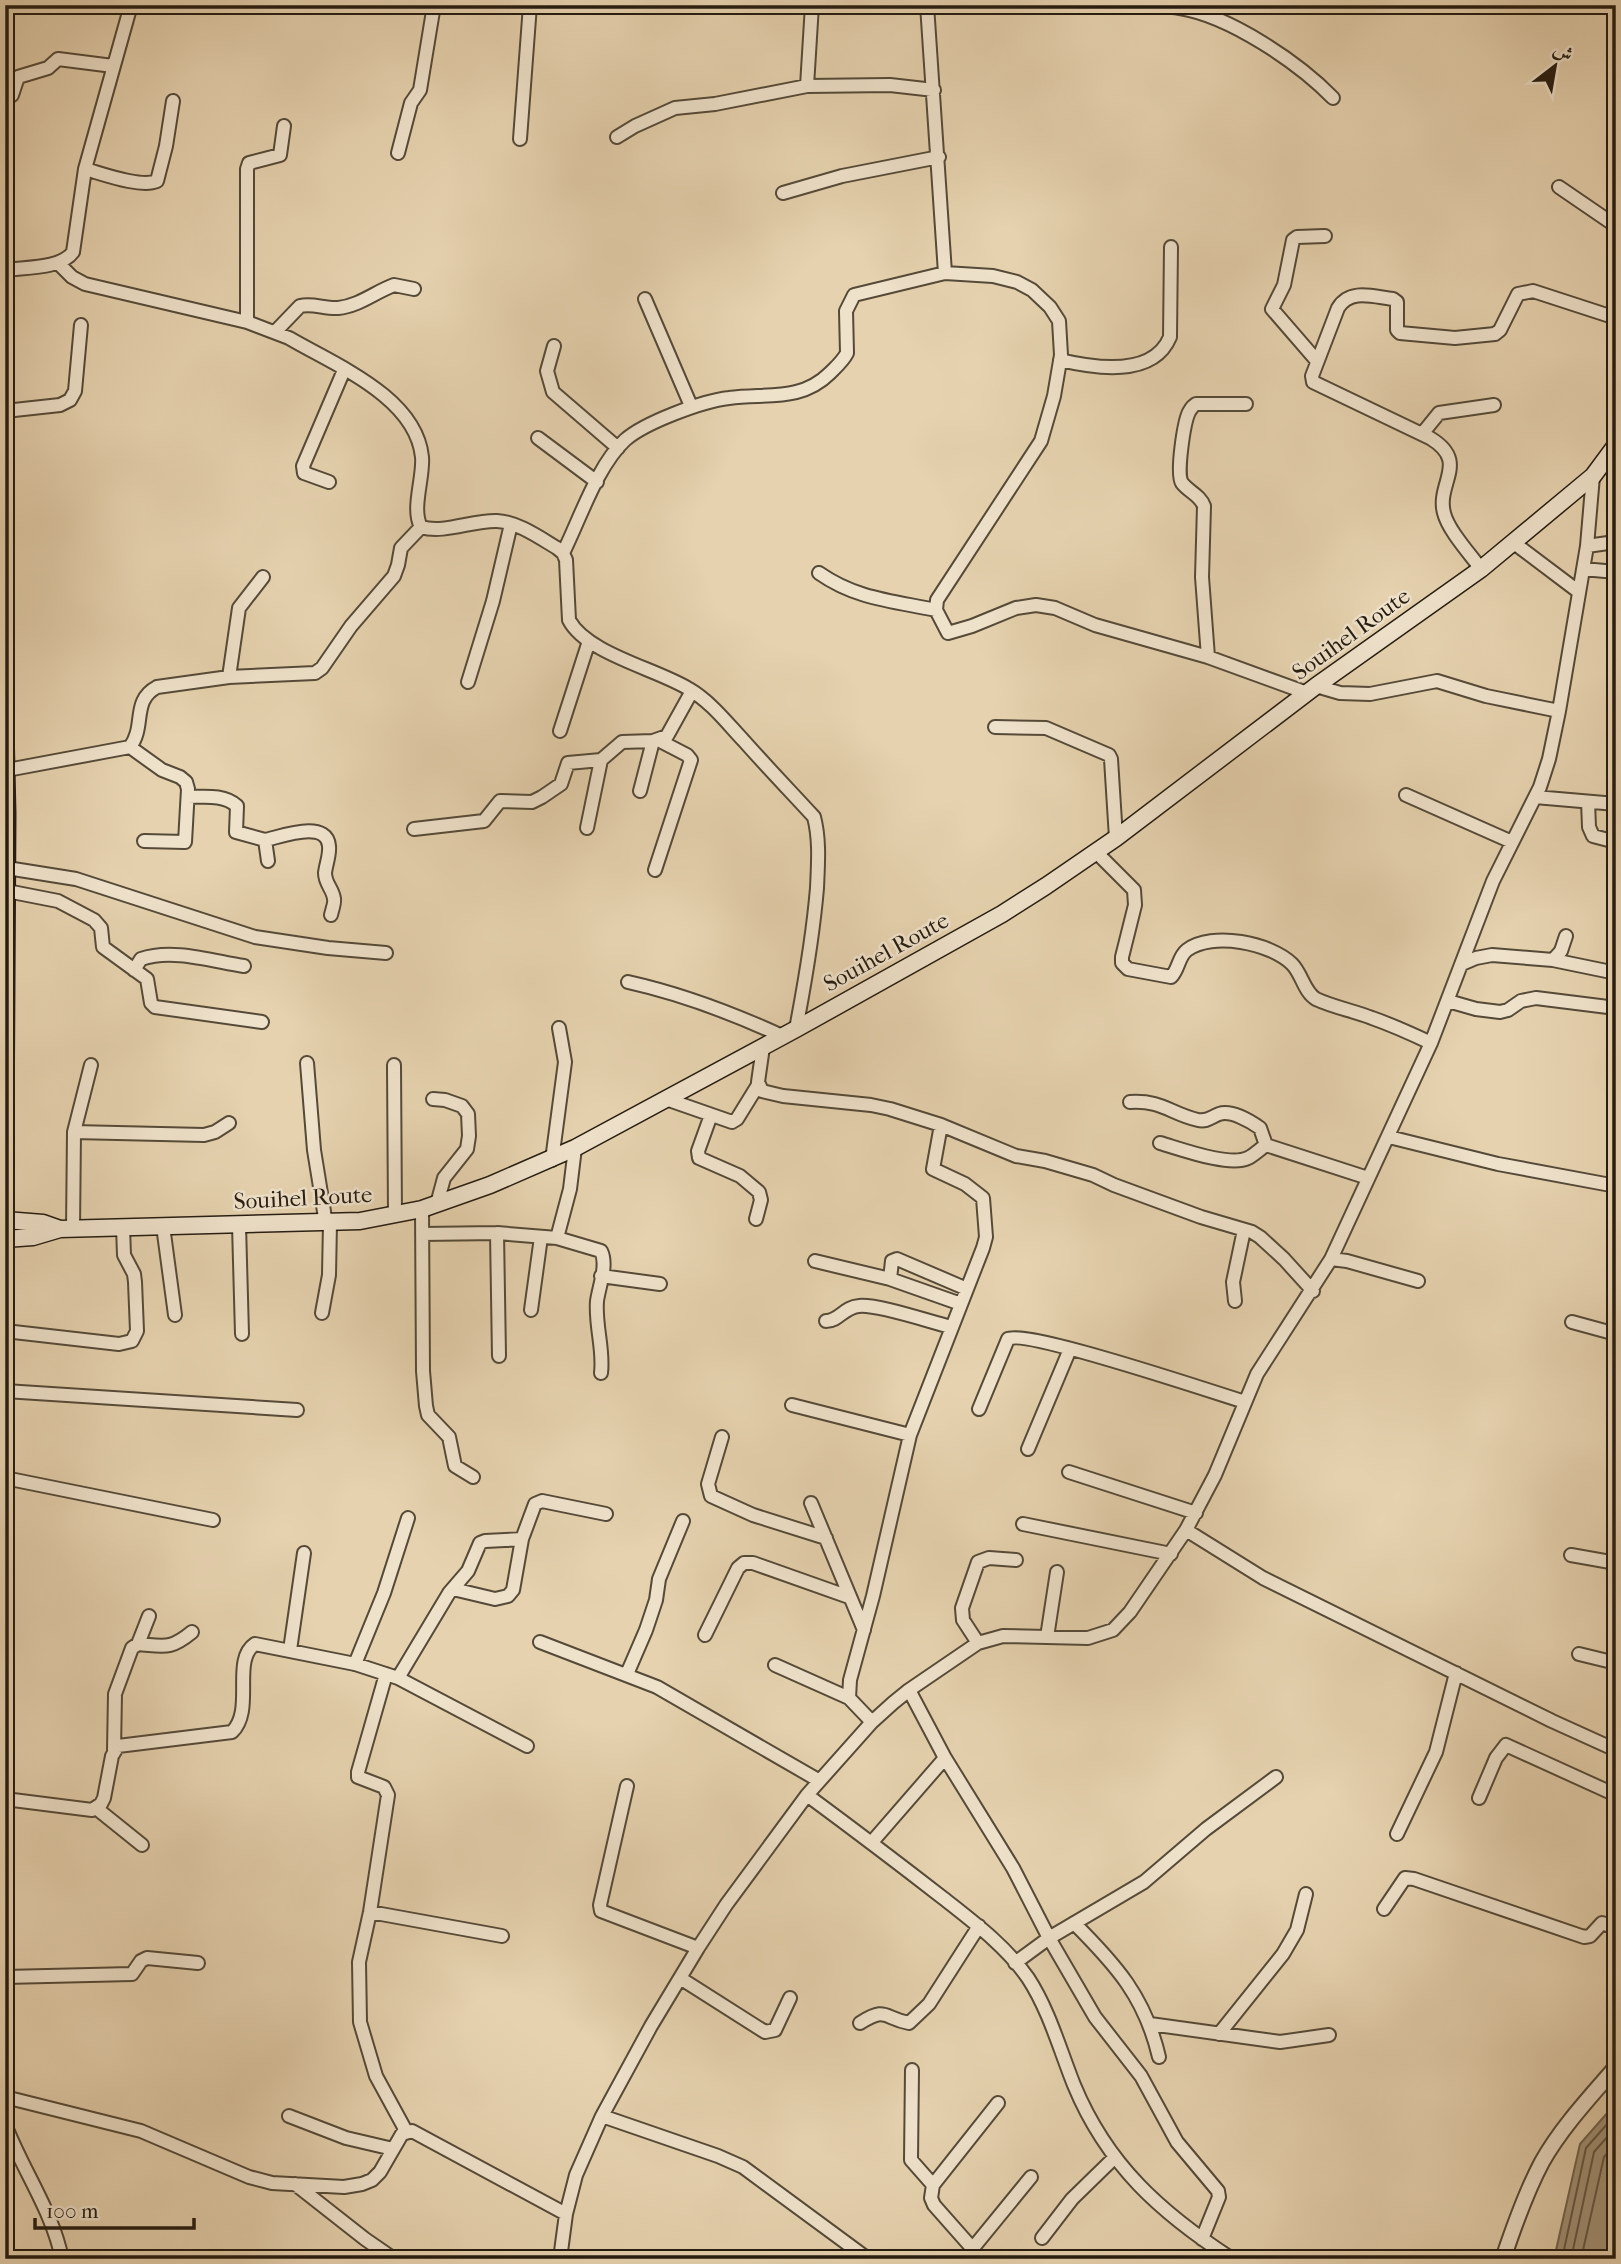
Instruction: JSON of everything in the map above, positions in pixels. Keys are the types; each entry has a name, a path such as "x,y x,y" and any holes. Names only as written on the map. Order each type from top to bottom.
{"main road":[{"name":"Souihel Route","path":"67,1229 360,1222 430,1206 575,1149 1002,914 1096,852 1312,690 1481,569 1593,476 1616,445"},
{"path":"5,726 5,1146"},
{"path":"5,1220 43,1223 67,1229"},
{"path":"5,1239 33,1237 67,1229"}],"street":[{"path":"5,270 58,263 69,258 74,252 85,169 131,5"},
{"path":"398,153 411,103 420,90 434,5"},
{"path":"520,139 530,5"},
{"path":"807,86 813,5"},
{"path":"927,5 945,273"},
{"path":"1142,5 1179,7 1233,27 1269,47 1316,80 1333,98"},
{"path":"5,100 12,95 21,75 48,68 58,59 113,66"},
{"path":"617,137 635,125 675,108 715,104 807,86 890,85 934,90"},
{"path":"85,169 139,182 158,181 173,101"},
{"path":"247,323 247,169 249,163 280,155 284,126"},
{"path":"783,193 842,176 939,157"},
{"path":"1559,187 1616,226"},
{"path":"1317,360 1293,336 1272,309 1282,293 1293,240 1297,237 1325,236"},
{"path":"1060,360 1086,366 1117,368 1138,364 1164,347 1170,337 1171,247"},
{"path":"58,263 72,277 85,284 275,332 386,395 407,419 419,440 422,459 418,517 421,527"},
{"path":"628,982 699,1000 789,1033 814,921 818,830 814,817 710,704 692,691 589,641 573,628 569,620 568,569 563,553 597,482 618,448 633,434 691,406 728,398 778,396 818,385 847,353 846,311 854,295 945,273 993,276 1017,282 1032,290 1050,307 1059,321 1060,360 1052,406 1041,442 937,600 936,610 948,633 1016,608 1036,605 1055,608 1096,625 1312,690 1370,694 1437,681 1486,696 1559,711"},
{"path":"275,332 300,306 339,308 360,302 394,285 414,289"},
{"path":"1481,569 1444,515 1443,504 1450,474 1450,459 1437,442 1315,384 1312,376 1317,360 1341,303 1353,295 1396,301 1397,330 1401,334 1455,338 1495,334 1502,327 1518,294 1525,291 1533,291 1616,318"},
{"path":"645,299 691,406"},
{"path":"5,411 60,405 70,400 75,391 81,326"},
{"path":"554,346 547,371 553,392 618,448"},
{"path":"329,482 304,473 303,466 344,370"},
{"path":"1208,657 1202,577 1205,506 1201,499 1183,484 1179,474 1185,429 1191,408 1196,404 1246,404"},
{"path":"1422,434 1439,413 1494,405"},
{"path":"538,438 597,482"},
{"path":"564,2257 566,2214 576,2175 602,2116 698,1948 726,1905 818,1780 872,1722 909,1690 978,1643 1003,1636 1088,1638 1113,1630 1130,1612 1196,1513 1215,1475 1257,1374 1332,1259 1431,1043 1493,881 1545,772 1559,711 1587,546 1593,476"},
{"path":"421,527 498,521 512,524 563,553"},
{"path":"468,682 493,601 512,524"},
{"path":"130,747 138,734 142,701 148,692 158,687 229,677 315,673 322,668 351,626 394,576 401,548 421,527"},
{"path":"1587,546 1608,543 1616,538"},
{"path":"1514,543 1579,592"},
{"path":"1583,569 1616,572"},
{"path":"819,573 835,584 870,598 936,610"},
{"path":"229,677 239,608 262,577"},
{"path":"560,731 589,641"},
{"path":"640,791 656,741 672,730 692,691"},
{"path":"995,727 1046,728 1109,755 1116,838"},
{"path":"414,829 484,821 498,803 504,800 532,802 561,785 568,763 601,760 622,742 656,741 687,755 691,760 656,870"},
{"path":"7,770 130,747 186,782 186,842 144,841"},
{"path":"587,828 601,760"},
{"path":"1406,795 1512,842"},
{"path":"188,797 218,798 233,802 237,806 236,832 265,840 305,830 322,835 327,840 326,882 334,900 331,915"},
{"path":"1535,797 1616,804"},
{"path":"1588,802 1589,827 1593,836 1616,842"},
{"path":"265,840 268,861"},
{"path":"1096,852 1134,890 1136,897 1122,957 1122,963 1128,969 1171,977 1183,953 1209,941 1228,941 1265,948 1290,962 1302,978 1307,992 1316,999 1373,1018 1431,1043"},
{"path":"7,868 76,879 255,937 386,953"},
{"path":"7,891 58,901 94,920 101,928 103,947 147,979 151,1003 155,1007 262,1022"},
{"path":"1553,960 1561,951 1566,936"},
{"path":"1462,964 1492,955 1553,960 1616,973"},
{"path":"134,970 141,959 155,956 183,956 244,966"},
{"path":"1448,1001 1500,1012 1521,1001 1536,998 1616,1008"},
{"path":"552,1160 565,1062 559,1028"},
{"path":"666,1099 728,1121 736,1121 758,1084 763,1047"},
{"path":"307,1063 314,1150 328,1223 329,1275 322,1313"},
{"path":"67,1229 74,1132 91,1065"},
{"path":"394,1065 395,1215"},
{"path":"758,1084 762,1091 783,1096 871,1105 941,1125 1016,1156 1093,1175 1126,1190 1244,1230 1261,1237 1313,1291"},
{"path":"433,1099 446,1100 462,1107 468,1114 470,1136 467,1149 444,1178 430,1206 422,1234 422,1371 428,1415 449,1437 455,1466 474,1476"},
{"path":"1130,1102 1157,1103 1200,1120 1209,1120 1222,1114 1236,1116 1260,1128 1266,1145"},
{"path":"711,1115 698,1151 699,1158 726,1168 759,1192 761,1200 756,1219"},
{"path":"74,1132 204,1135 229,1123"},
{"path":"849,1698 850,1680 873,1596 910,1435 986,1237 983,1198 965,1184 933,1169 941,1125"},
{"path":"1389,1137 1498,1164 1616,1186"},
{"path":"1160,1143 1221,1159 1236,1160 1248,1158 1266,1145"},
{"path":"1266,1145 1368,1178"},
{"path":"557,1238 570,1189 575,1149"},
{"path":"239,1225 242,1334"},
{"path":"163,1226 175,1315"},
{"path":"5,1331 119,1344 132,1341 137,1331 135,1282 124,1255 123,1227"},
{"path":"1235,1301 1233,1282 1244,1230"},
{"path":"422,1234 497,1233 557,1238 601,1251 604,1259 597,1310 598,1341 602,1352 601,1373"},
{"path":"497,1233 499,1356"},
{"path":"531,1310 541,1237"},
{"path":"890,1279 892,1261 897,1259 967,1289"},
{"path":"1332,1259 1418,1281"},
{"path":"815,1261 890,1279 961,1304"},
{"path":"601,1276 660,1284"},
{"path":"825,1321 833,1321 848,1308 859,1306 951,1327"},
{"path":"1572,1322 1616,1334"},
{"path":"979,1409 1010,1337 1070,1349 1245,1402"},
{"path":"1028,1449 1070,1349"},
{"path":"5,1391 297,1410"},
{"path":"792,1405 910,1435"},
{"path":"722,1437 708,1484 711,1496 753,1515 826,1538"},
{"path":"1069,1472 1196,1513"},
{"path":"5,1478 213,1520"},
{"path":"453,1588 495,1599 509,1596 513,1590 522,1539 538,1502 606,1514"},
{"path":"811,1503 849,1597 865,1625"},
{"path":"355,1664 384,1592 408,1518"},
{"path":"627,1674 646,1630 656,1600 659,1579 683,1521"},
{"path":"1023,1524 1171,1554"},
{"path":"1186,1530 1263,1578 1456,1674 1616,1749"},
{"path":"406,2131 376,2076 360,2022 359,1962 370,1912 388,1795 384,1787 358,1777 358,1772 392,1676 453,1588 468,1571 480,1544 485,1541 522,1539"},
{"path":"290,1650 304,1553"},
{"path":"1571,1555 1616,1563"},
{"path":"978,1643 963,1620 962,1608 978,1562 989,1558 1016,1560"},
{"path":"705,1635 738,1568 744,1563 753,1563 849,1597"},
{"path":"1047,1637 1057,1572"},
{"path":"5,1800 92,1810 104,1798 114,1750 116,1687 149,1616"},
{"path":"138,1644 177,1645 192,1632"},
{"path":"540,1642 627,1674 676,1696 818,1780"},
{"path":"114,1750 118,1746 131,1744 233,1732 240,1723 243,1712 244,1662 250,1648 261,1644 355,1664 392,1676 527,1746"},
{"path":"1579,1654 1616,1664"},
{"path":"775,1665 849,1698 872,1722"},
{"path":"1397,1834 1436,1752 1456,1674"},
{"path":"909,1690 945,1758 1013,1868 1049,1938 1095,2017 1141,2076 1177,2143 1218,2191 1219,2197 1202,2239"},
{"path":"1479,1798 1500,1750 1506,1745 1616,1795"},
{"path":"872,1842 945,1758"},
{"path":"1015,1963 1049,1938 1144,1882 1206,1829 1276,1777"},
{"path":"627,1786 600,1905 601,1911 698,1948"},
{"path":"807,1795 979,1926 1015,1963 1027,1977 1041,2002 1094,2127 1114,2158 1154,2201 1202,2239 1233,2259"},
{"path":"96,1808 142,1846"},
{"path":"1384,1909 1405,1878 1584,1937 1590,1936 1602,1923 1616,1928"},
{"path":"1219,2034 1283,1954 1297,1930 1306,1894"},
{"path":"370,1912 502,1936"},
{"path":"1074,1923 1119,1969 1139,1999 1150,2024 1159,2057"},
{"path":"860,2023 881,2013 909,2023 929,2004 979,1926"},
{"path":"5,1977 125,1975 134,1973 141,1961 147,1958 198,1963"},
{"path":"680,1978 765,2032 775,2030 790,1998"},
{"path":"1150,2024 1280,2042 1329,2035"},
{"path":"1503,2259 1528,2191 1542,2162 1616,2067"},
{"path":"912,2070 911,2160 933,2185"},
{"path":"5,2097 141,2131 249,2177 272,2183 344,2187 362,2184 372,2180 380,2172 402,2134 412,2131 566,2214"},
{"path":"998,2103 933,2185 931,2198 934,2205 968,2253 1031,2177"},
{"path":"289,2116 346,2138 393,2149"},
{"path":"602,2116 743,2167 868,2259"},
{"path":"5,2124 60,2246 62,2259"},
{"path":"1042,2238 1072,2199 1114,2158"},
{"path":"295,2184 394,2259"}],"water":[{"path":"1616,2103 1616,2259 1554,2259 1580,2144"}]}
